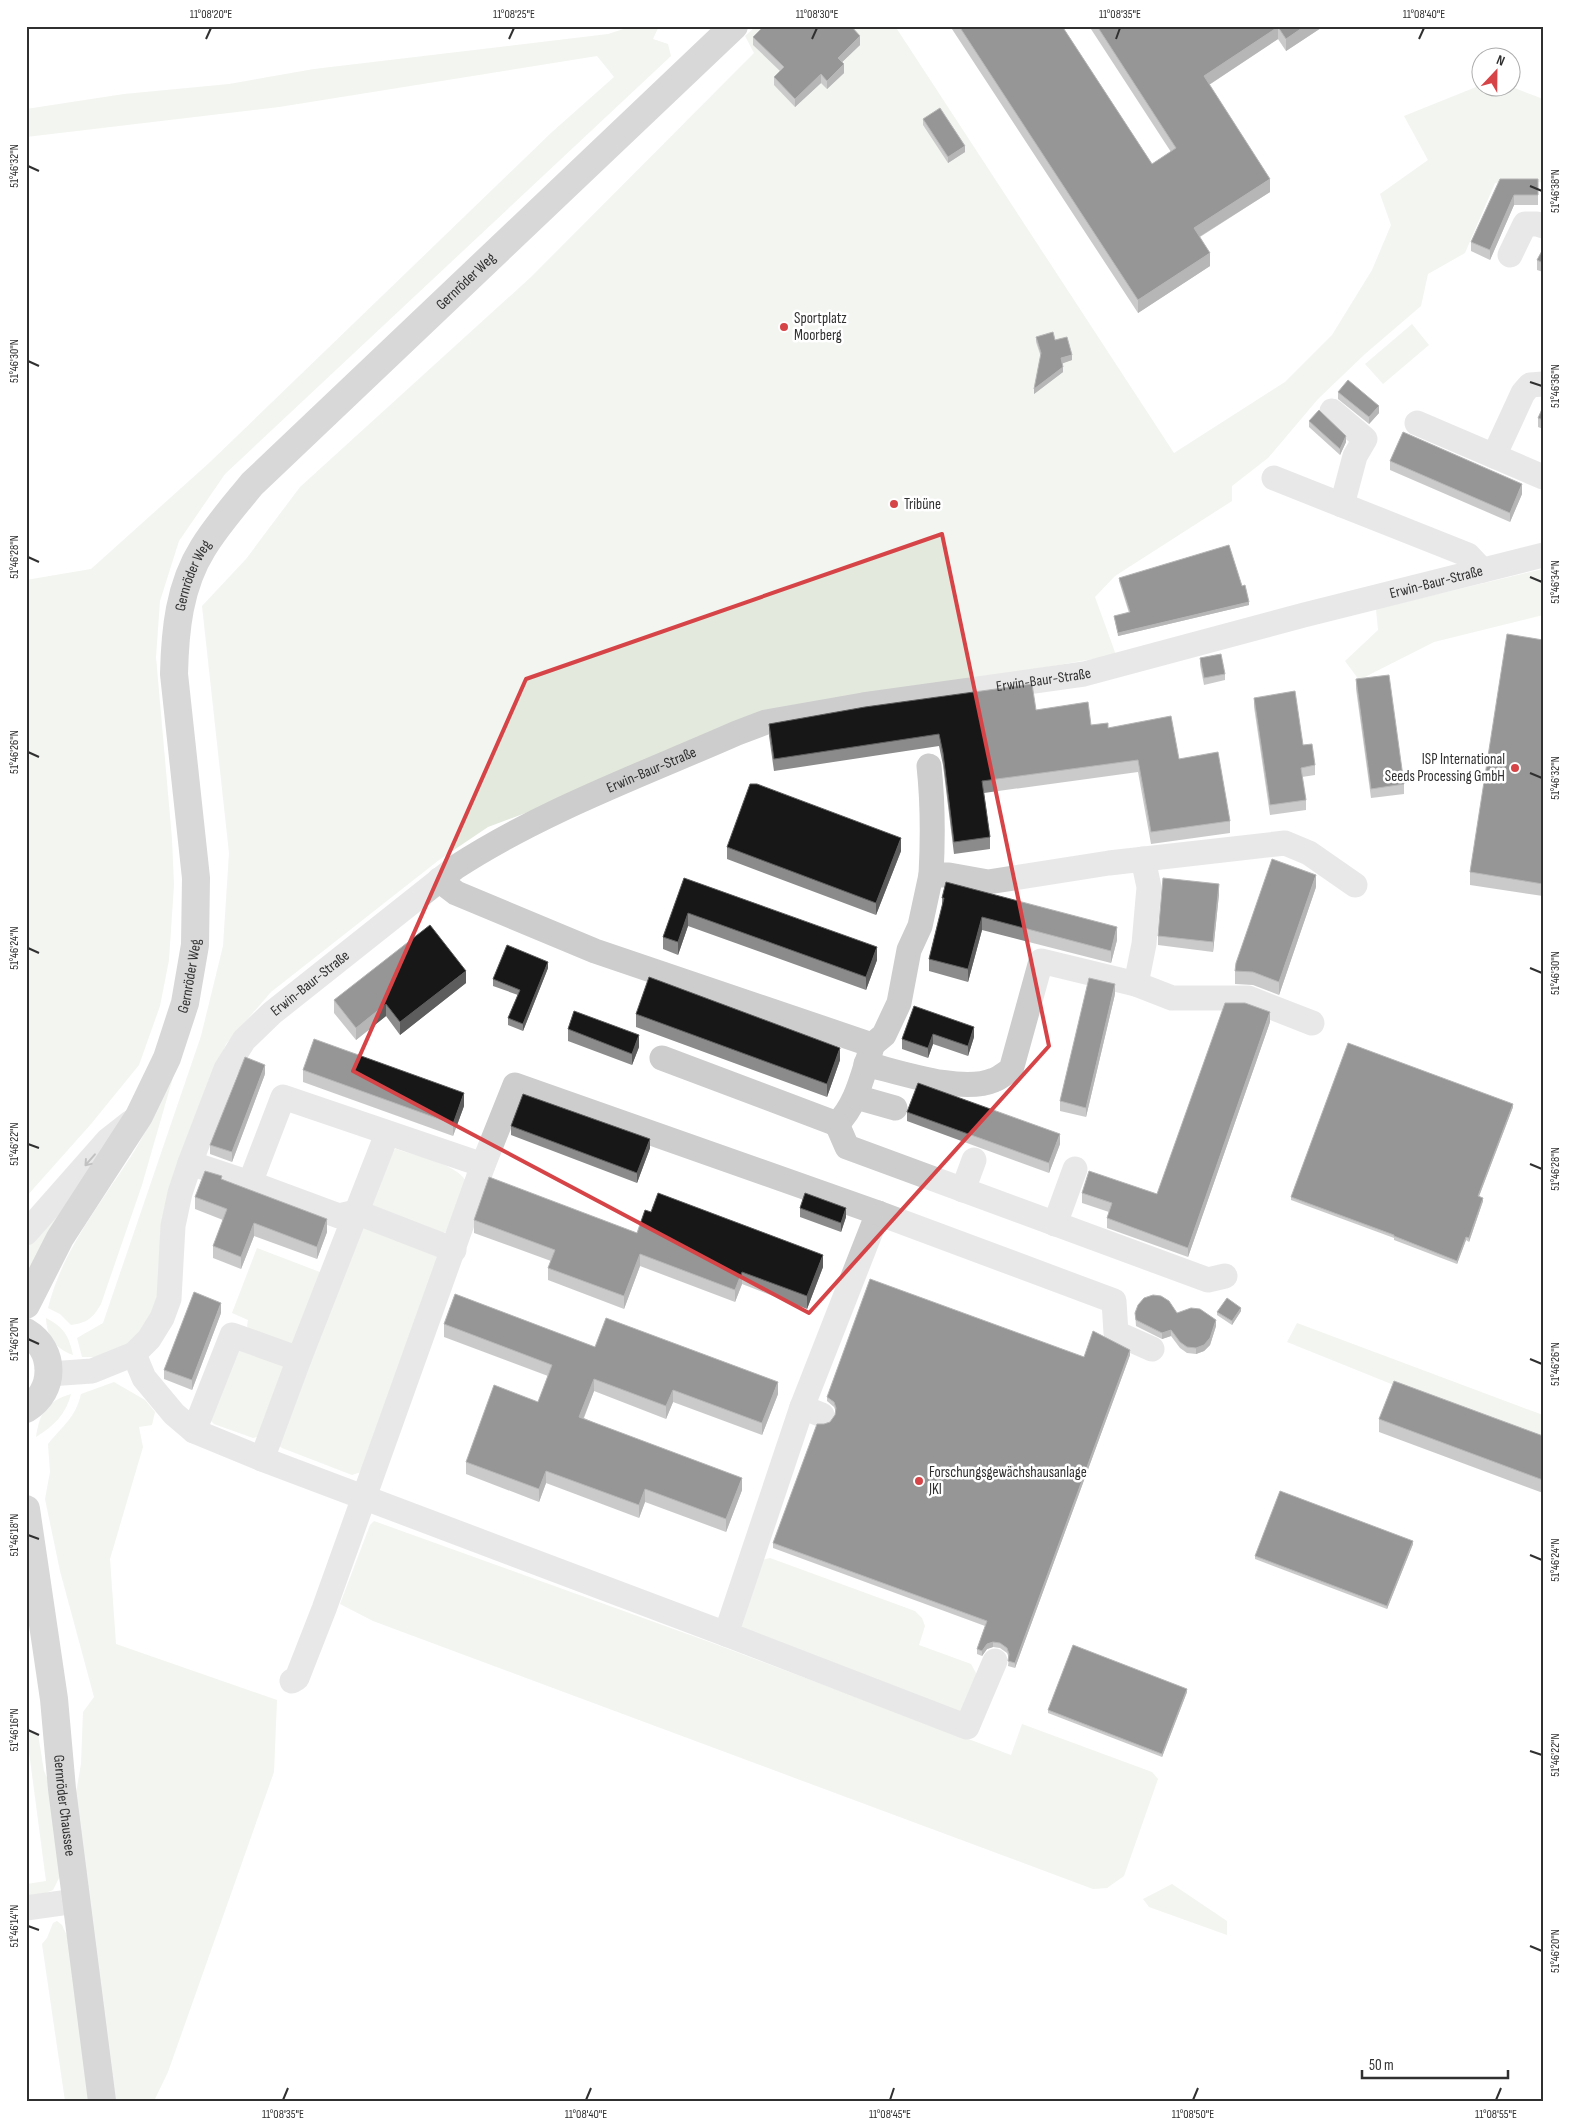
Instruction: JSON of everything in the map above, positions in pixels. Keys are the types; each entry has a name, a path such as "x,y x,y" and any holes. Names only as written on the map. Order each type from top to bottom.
{"main road":[{"name":"Gernröder Weg","path":"26,1305 60,1238 138,1116 167,1058 176,1032 191,973 195,945 196,878 174,674 175,643 180,607 189,578 202,549 223,519 252,484 734,26"},
{"path":"26,1332 42,1348 47,1358 49,1374 42,1394 26,1409"},
{"name":"Gernröder Chaussee","path":"26,1510 34,1615 54,1699 76,1901 102,2101"}],"street":[{"path":"1510,255 1525,224 1543,226"},
{"path":"1494,456 1523,393 1530,385 1543,384"},
{"path":"1332,411 1365,439 1355,456 1342,505"},
{"path":"1417,423 1543,477"},
{"path":"1274,478 1468,555 1482,570"},
{"name":"Erwin-Baur-Straße","path":"49,1374 92,1371 134,1354 149,1339 162,1318 169,1299 173,1226 180,1193 226,1068 244,1040 272,1013 440,880 488,846 548,816 766,722 863,705 1084,674 1295,617 1543,556"},
{"path":"837,1124 846,1114 856,1097 869,1055 884,1035 899,1003 909,950 920,926 931,874 934,836 928,766"},
{"path":"931,874 950,875 988,882 1143,859 1285,843 1309,853 1355,885"},
{"path":"1136,984 1144,944 1149,887 1143,859"},
{"path":"440,880 456,893 595,950 937,1082 970,1084 993,1081 1010,1070 1042,961 1136,984 1172,998 1248,998 1312,1023"},
{"path":"662,1058 837,1124 847,1147 1208,1280 1225,1276"},
{"path":"292,1681 297,1678 324,1609 483,1165 515,1085 878,1213 1114,1301 1116,1333 1152,1349"},
{"path":"250,1183 283,1096 387,1134 483,1165"},
{"path":"856,1097 895,1108"},
{"path":"26,1233 108,1140 138,1116"},
{"path":"262,1459 387,1134"},
{"path":"963,1190 974,1160"},
{"path":"190,1163 339,1216 356,1212 454,1250"},
{"path":"1056,1224 1076,1169"},
{"path":"726,1634 812,1411 878,1213"},
{"path":"194,1430 232,1335 299,1359"},
{"path":"134,1354 144,1378 174,1414 194,1430 262,1459 967,1727 994,1660"},
{"path":"26,1908 76,1901"}],"highlighted area":[{"path":"942,534 1049,1046 809,1313 353,1071 526,679"}],"shaded area":[{"path":"633,26 659,26 653,39 668,44 671,56 225,474 179,541 160,601 156,657 172,839 174,885 169,960 160,1006 139,1065 91,1124 26,1197 26,580 91,569 209,463 552,132 614,77 597,56 279,107 26,137 26,109 124,94 229,84 314,69 608,34"},
{"path":"756,26 895,26 1174,453 1285,382 1332,335 1372,270 1391,225 1380,194 1428,160 1404,116 1472,89 1472,98 1522,98 1522,91 1543,99 1543,183 1535,181 1495,183 1465,253 1428,274 1421,306 1365,354 1318,399 1268,458 1232,486 1232,501 1115,576 1095,597 1116,655 746,719 542,807 488,827 439,860 271,992 226,1044 192,1126 161,1283 150,1321 129,1344 96,1357 82,1357 77,1338 103,1323 201,1036 223,946 229,853 202,606 246,559 300,487 531,277 754,53 745,36"},
{"path":"1412,324 1429,345 1383,384 1365,364"},
{"path":"1543,569 1543,615 1434,642 1359,680 1345,661 1378,630 1376,609"},
{"path":"178,1060 142,1185 101,1304 89,1319 71,1325 60,1314 48,1308 63,1265 85,1226 135,1150 158,1106"},
{"path":"396,1149 424,1157 453,1169 466,1181 446,1232 440,1235 372,1209 370,1202 390,1152"},
{"path":"88,1178 26,1277 26,1248"},
{"path":"365,1223 438,1254 438,1264 361,1472 352,1475 282,1448 277,1444"},
{"path":"257,1248 325,1274 294,1347 250,1333 247,1326 248,1320 232,1313"},
{"path":"46,1318 65,1333 70,1342 73,1355 61,1349 50,1337"},
{"path":"1297,1323 1543,1415 1543,1445 1287,1342"},
{"path":"244,1346 287,1362 260,1436 253,1438 214,1424 209,1419 237,1351"},
{"path":"114,1382 145,1400 155,1412 152,1425 139,1427 143,1447 110,1559 116,1644 277,1700 274,1772 168,2072 154,2101 114,2101 76,1793 81,1764 83,1712 94,1697 60,1571 45,1499 50,1472 48,1444 72,1416 81,1394"},
{"path":"71,1394 66,1408 58,1419 36,1437 42,1415 46,1409 62,1397"},
{"path":"374,1521 715,1644 1011,1755 1022,1724 1152,1772 1158,1779 1124,1876 1107,1888 1093,1889 373,1621 340,1604 370,1525"},
{"path":"770,1558 915,1611 922,1618 925,1626 919,1645 971,1664 976,1673 977,1681 959,1715 741,1628 762,1560"},
{"path":"26,1701 30,1732 38,1734 44,1771 51,1787 61,1874 53,1890 28,1900 27,1884 46,1881 26,1729"},
{"path":"1172,1884 1227,1921 1227,1935 1149,1907 1143,1899"},
{"path":"57,1921 62,1925 69,1940 89,2101 65,2101 42,1944 47,1938 53,1923"}],"building":[{"path":"764,26 851,26 860,36 838,58 844,64 827,81 821,74 795,99 774,77 784,67 753,37"},
{"path":"959,26 1062,26 1152,164 1176,148 1097,26 1305,26 1286,39 1278,27 1204,76 1270,179 1194,228 1210,253 1138,300"},
{"path":"940,108 965,146 948,157 923,119"},
{"path":"1500,179 1538,179 1538,195 1514,195 1490,250 1471,242"},
{"path":"1543,249 1543,263 1537,260"},
{"path":"1053,332 1055,340 1067,337 1072,355 1061,358 1063,367 1034,389 1041,353 1036,337"},
{"path":"1348,380 1379,406 1369,417 1338,392"},
{"path":"1543,407 1543,420 1538,418"},
{"path":"1319,410 1346,436 1340,449 1309,421"},
{"path":"1403,432 1522,484 1510,513 1390,461"},
{"path":"1229,545 1242,586 1245,585 1249,602 1118,633 1114,616 1130,612 1119,578"},
{"name":"ISP International Seeds Processing GmbH","path":"1507,634 1543,640 1543,884 1470,872"},
{"path":"1221,654 1225,674 1204,678 1200,658"},
{"path":"1389,675 1404,784 1371,789 1356,679"},
{"path":"1032,684 1036,710 1088,702 1091,725 1108,723 1108,728 1171,716 1179,759 1218,752 1230,821 1151,832 1138,760 982,781 990,837 954,842 939,734 774,759 769,724 865,707"},
{"path":"1295,691 1303,745 1312,744 1315,765 1301,768 1306,800 1270,805 1254,698"},
{"path":"750,784 757,784 901,838 876,903 727,847"},
{"path":"1272,859 1316,875 1279,982 1253,972 1235,971 1236,963"},
{"path":"684,878 877,947 866,977 688,913 678,942 663,937"},
{"path":"1163,878 1219,884 1213,942 1158,936"},
{"path":"946,882 1117,927 1111,951 982,917 968,969 929,959"},
{"path":"430,925 466,971 400,1022 386,1004 356,1028 334,1000"},
{"path":"507,945 548,962 523,1024 508,1018 520,990 493,979"},
{"path":"649,977 840,1048 827,1084 636,1014"},
{"path":"1089,978 1115,984 1086,1108 1060,1101"},
{"path":"1225,1003 1245,1003 1270,1012 1188,1248 1107,1218 1112,1203 1082,1193 1089,1171 1157,1194"},
{"path":"914,1006 974,1027 968,1046 933,1034 928,1048 902,1039"},
{"path":"574,1011 639,1035 632,1054 568,1029"},
{"path":"314,1039 464,1093 453,1124 303,1070"},
{"path":"1348,1043 1513,1104 1478,1196 1483,1198 1469,1238 1466,1237 1457,1261 1394,1235 1291,1197"},
{"path":"245,1057 265,1065 232,1152 210,1145"},
{"path":"918,1083 1060,1134 1049,1163 907,1112"},
{"path":"523,1094 650,1139 637,1173 511,1126"},
{"path":"205,1171 222,1176 221,1179 327,1219 317,1247 254,1223 241,1257 213,1246 227,1209 195,1197"},
{"path":"489,1177 637,1233 645,1210 651,1212 658,1193 823,1255 807,1296 742,1272 735,1290 640,1254 624,1296 548,1268 555,1250 474,1220"},
{"path":"805,1193 846,1208 841,1223 800,1208"},
{"name":"Forschungsgewächshausanlage JKI","path":"870,1279 1084,1357 1093,1331 1130,1350 1015,1663 1008,1661 1009,1654 1007,1648 1000,1643 993,1642 987,1644 982,1651 977,1649 987,1621 773,1543 817,1424 830,1422 835,1415 836,1408 834,1402 827,1397"},
{"path":"194,1292 221,1303 192,1380 164,1370"},
{"path":"455,1294 595,1347 606,1318 778,1382 762,1423 673,1390 666,1406 594,1379 579,1417 742,1478 726,1519 645,1489 639,1505 546,1471 539,1489 466,1462 494,1385 538,1402 552,1365 444,1324"},
{"path":"1153,1295 1161,1296 1169,1301 1177,1313 1191,1308 1200,1309 1216,1320 1210,1338 1204,1345 1196,1348 1187,1347 1180,1342 1171,1330 1162,1333 1136,1320 1135,1313 1138,1305 1144,1298"},
{"path":"1227,1298 1241,1308 1232,1321 1217,1312"},
{"path":"1394,1381 1543,1436 1543,1480 1379,1419"},
{"path":"1280,1491 1413,1541 1387,1606 1255,1556"},
{"path":"1073,1645 1187,1689 1162,1754 1048,1710"}],"place":[{"name":"Sportplatz Moorberg","path":"784,327"},
{"name":"Tribüne","path":"894,504"},
{"name":"ISP International Seeds Processing GmbH","path":"1515,768"},
{"name":"Forschungsgewächshausanlage JKI","path":"919,1481"}]}
